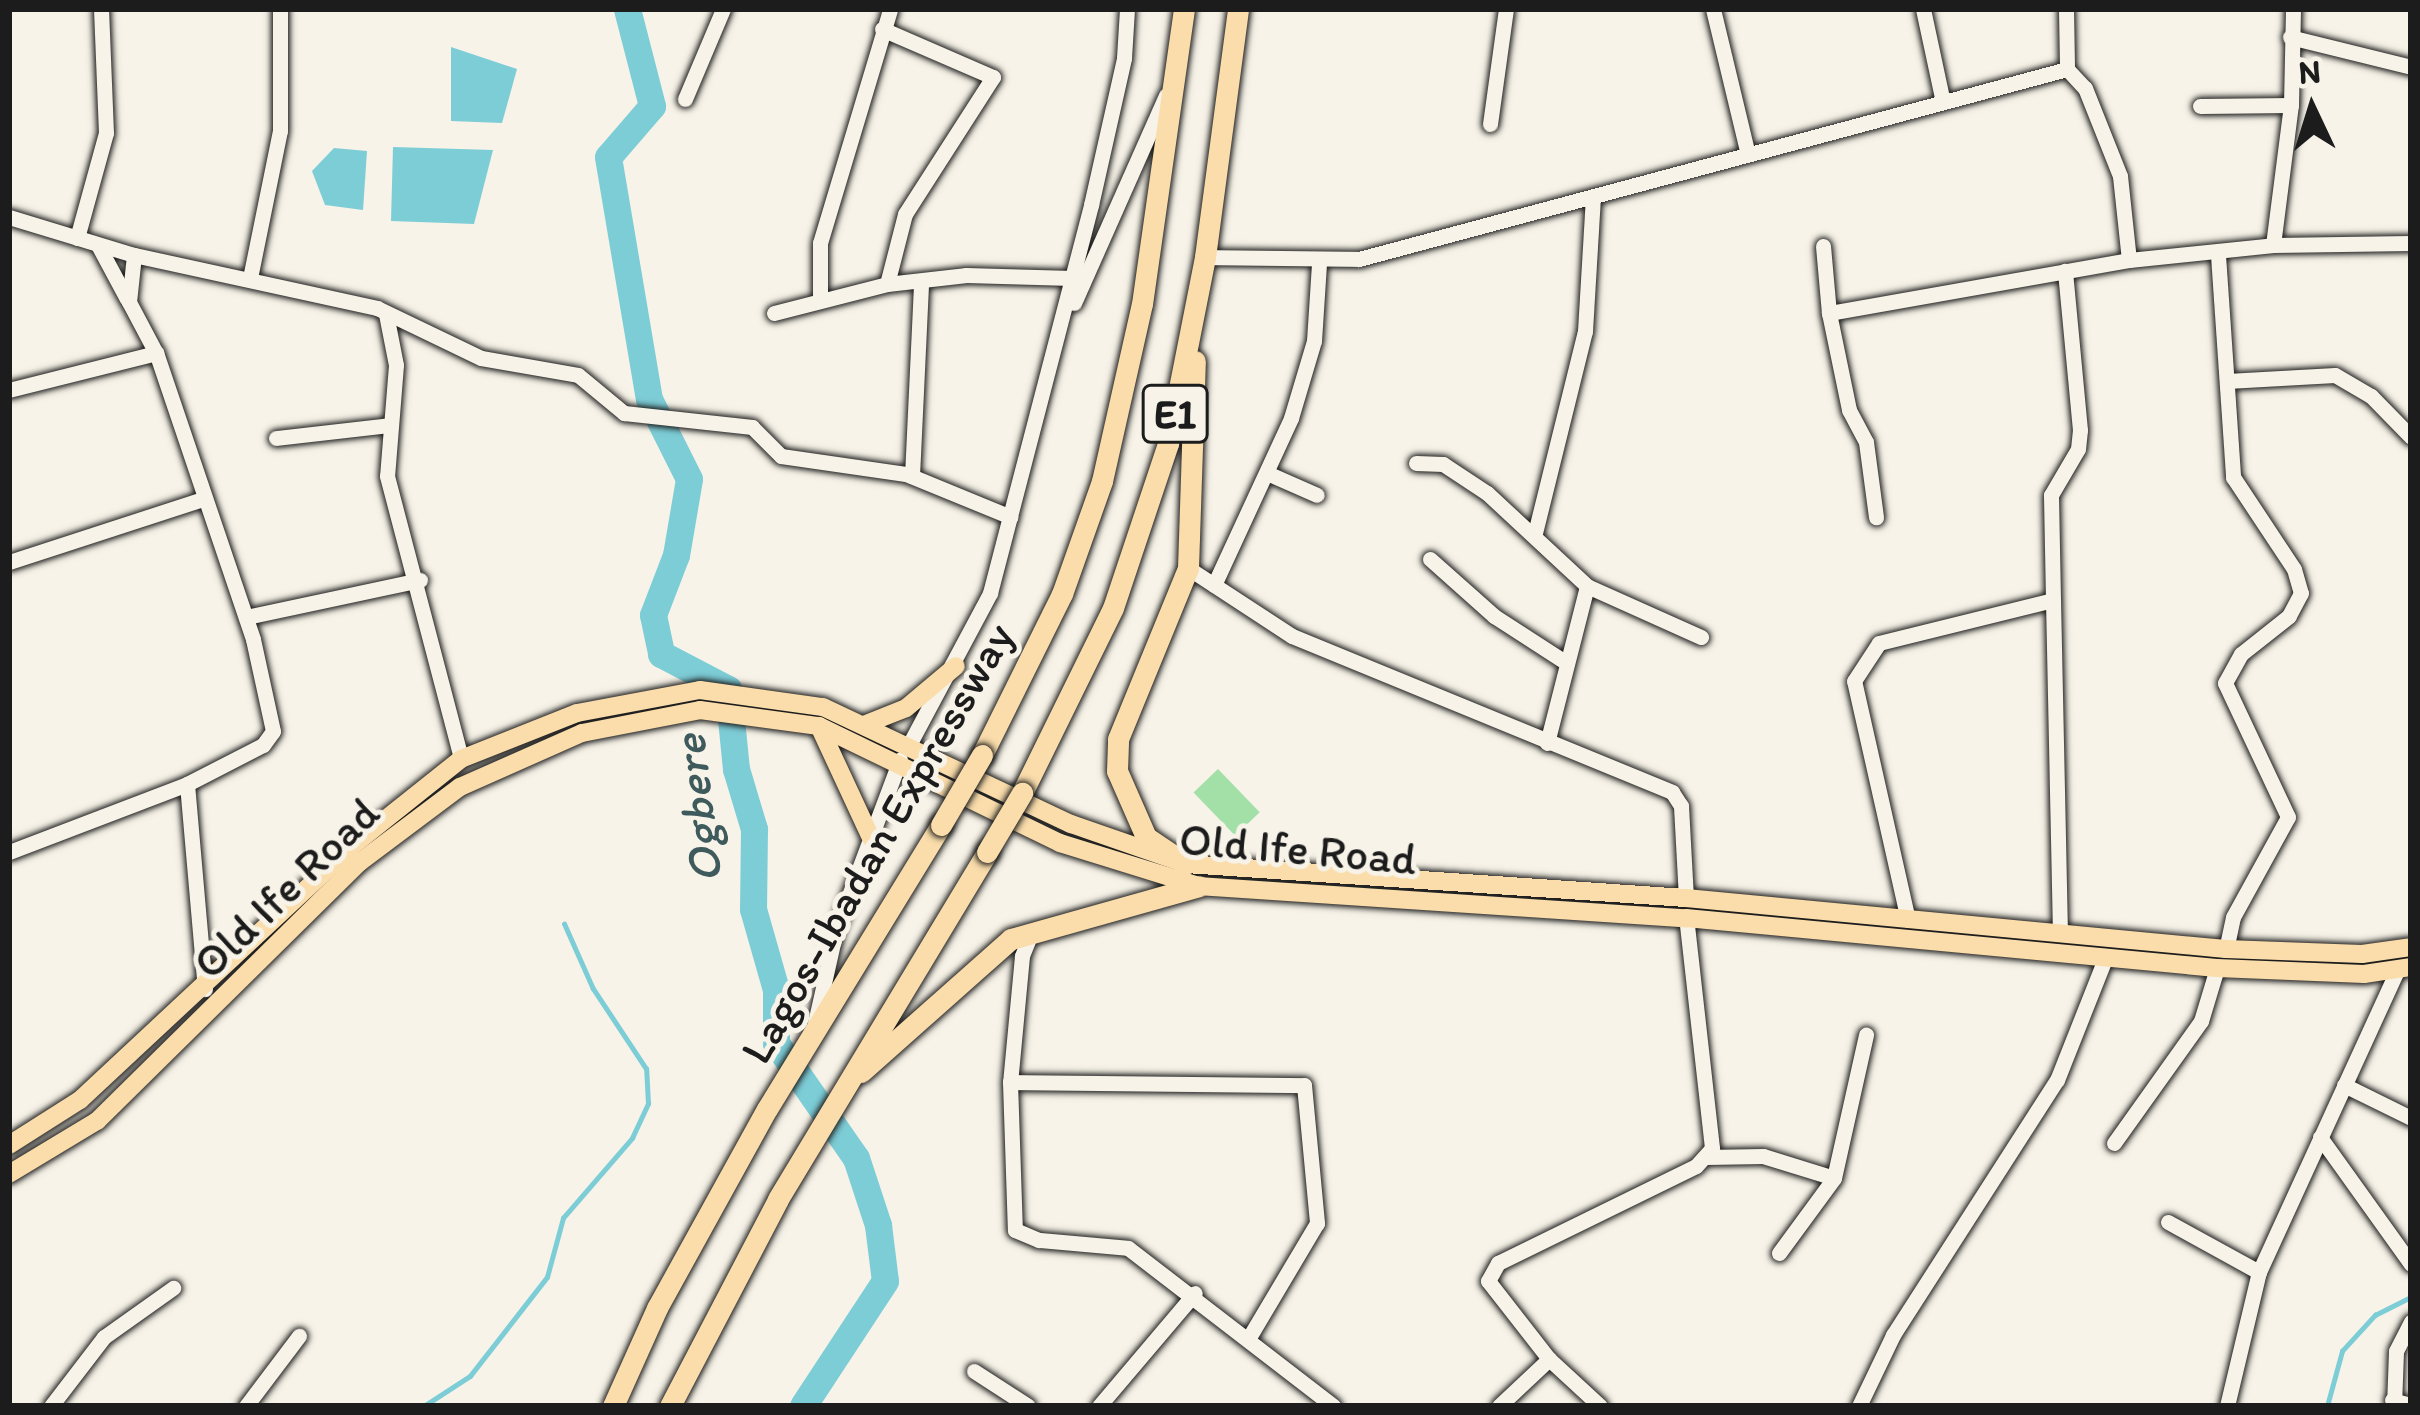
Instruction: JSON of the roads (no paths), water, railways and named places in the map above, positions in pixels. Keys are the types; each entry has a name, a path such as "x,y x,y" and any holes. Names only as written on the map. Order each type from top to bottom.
{"highway":[{"name":"Lagos-Ibadan Expressway","path":"614,1406 657,1308 982,755 1062,594 1102,481 1142,304 1184,9"},
{"name":"Lagos-Ibadan Expressway","path":"670,1406 839,1094 1022,793 1074,696 1138,544 1193,323 1238,9"},
{"path":"1186,865 1146,837 1117,771 1118,739 1187,568 1193,323"},
{"path":"839,1094 994,950 1034,929 1199,886"}],"main road":[{"path":"866,724 906,708 956,666"},
{"name":"Old Ife Road","path":"9,1144 80,1100 206,989 352,846 461,759 577,713 700,700 757,704 866,724 1060,844 1199,886 1686,908"},
{"name":"Old Ife Road","path":"9,1174 98,1120 195,1031 360,862 460,787 582,733 700,700"},
{"name":"Old Ife Road","path":"757,704 905,752 1072,824 1186,865 1686,908 2217,968 2404,969"},
{"path":"819,726 871,838"},
{"name":"Old Ife Road","path":"1735,913 1908,920 2226,949 2362,954 2411,947"},
{"path":"178,1014 195,1031"}],"street":[{"path":"76,238 106,134 101,9"},
{"path":"250,278 279,146 280,9"},
{"path":"685,99 723,9"},
{"path":"820,297 820,243 890,9"},
{"path":"812,1038 836,930 871,838 905,752 976,631 1011,518 1061,334 1124,58 1127,9"},
{"path":"1490,124 1506,9"},
{"path":"1713,9 1747,151"},
{"path":"1923,9 1942,102"},
{"path":"2066,9 2068,69 2085,88 2120,176 2129,260"},
{"path":"2273,245 2291,105 2293,9"},
{"path":"883,29 993,77 905,214 887,284"},
{"path":"2290,37 2411,67"},
{"path":"1205,257 1319,263 1593,197 1747,151 2068,69"},
{"path":"1061,334 1177,73"},
{"path":"2200,106 2291,105"},
{"path":"1535,533 1585,331 1593,197"},
{"path":"9,217 134,255 250,278 386,314 495,362 578,376 624,413 667,413 752,427 781,456 912,476 1011,518"},
{"path":"1829,313 2129,260 2218,255 2273,245 2410,242"},
{"path":"9,852 187,784 263,745 273,731 246,617 156,353 98,245"},
{"path":"1823,246 1829,313 1849,410 1866,442 1876,517"},
{"path":"129,302 134,255"},
{"path":"2218,255 2234,477 2294,569 2300,592 2290,616 2241,654 2225,683 2288,817 2233,917 2226,949"},
{"path":"1214,585 1269,474 1314,340 1319,263"},
{"path":"2060,932 2050,495 2080,430 2066,271"},
{"path":"774,313 820,297 887,284 1072,278"},
{"path":"912,476 921,282"},
{"path":"386,314 395,347 387,476 420,580 461,759"},
{"path":"395,347 440,340"},
{"path":"9,391 156,353"},
{"path":"2227,381 2335,375 2371,396 2411,437"},
{"path":"275,438 390,425"},
{"path":"1416,463 1443,464 1535,533 1557,566 1587,586 1701,637"},
{"path":"1269,474 1317,495"},
{"path":"9,562 203,499"},
{"path":"1430,559 1493,616 1562,660"},
{"path":"1187,568 1292,635 1672,792 1681,806 1686,908 1714,1132 1706,1156"},
{"path":"246,617 420,580"},
{"path":"1547,742 1562,660 1587,586"},
{"path":"1908,920 1854,681 1859,664 1880,643 1915,630 2010,616 2054,599"},
{"path":"187,784 206,989"},
{"path":"1034,929 1022,956 1010,1082 1015,1230 1039,1240 1114,1243 1195,1293 1333,1406"},
{"path":"1859,1406 1893,1335 2057,1080 2105,956"},
{"path":"2114,1144 2201,1021 2217,968"},
{"path":"2227,1406 2259,1272 2344,1085 2404,969"},
{"path":"1779,1253 1834,1178 1866,1035"},
{"path":"1010,1082 1304,1085 1317,1223 1250,1336"},
{"path":"2344,1085 2411,1118"},
{"path":"2320,1137 2411,1264"},
{"path":"1600,1406 1496,1298 1492,1268 1706,1156 1763,1156 1834,1178"},
{"path":"2168,1222 2259,1272"},
{"path":"50,1406 104,1337 173,1288"},
{"path":"1099,1406 1195,1293"},
{"path":"2411,1322 2396,1351 2393,1403 2411,1405"},
{"path":"245,1406 299,1336"},
{"path":"1499,1406 1549,1358"},
{"path":"974,1371 1028,1406"}],"water":[{"path":"451,47 517,69 502,123 451,121"},
{"path":"393,147 493,150 474,224 391,221"},
{"path":"334,148 367,151 363,210 325,205 312,171"}],"waterway":[{"name":"Ogbere","path":"627,9 652,106 608,157 649,399 689,479 676,555 653,615 661,654 728,689 736,769 754,829 753,909 776,990 776,1043 856,1158 878,1225 885,1281 803,1406"},
{"path":"424,1406 470,1376 547,1277 563,1218 632,1138 648,1104 646,1069 593,989 564,924"},
{"path":"2327,1406 2342,1351 2375,1315 2411,1297"}]}
